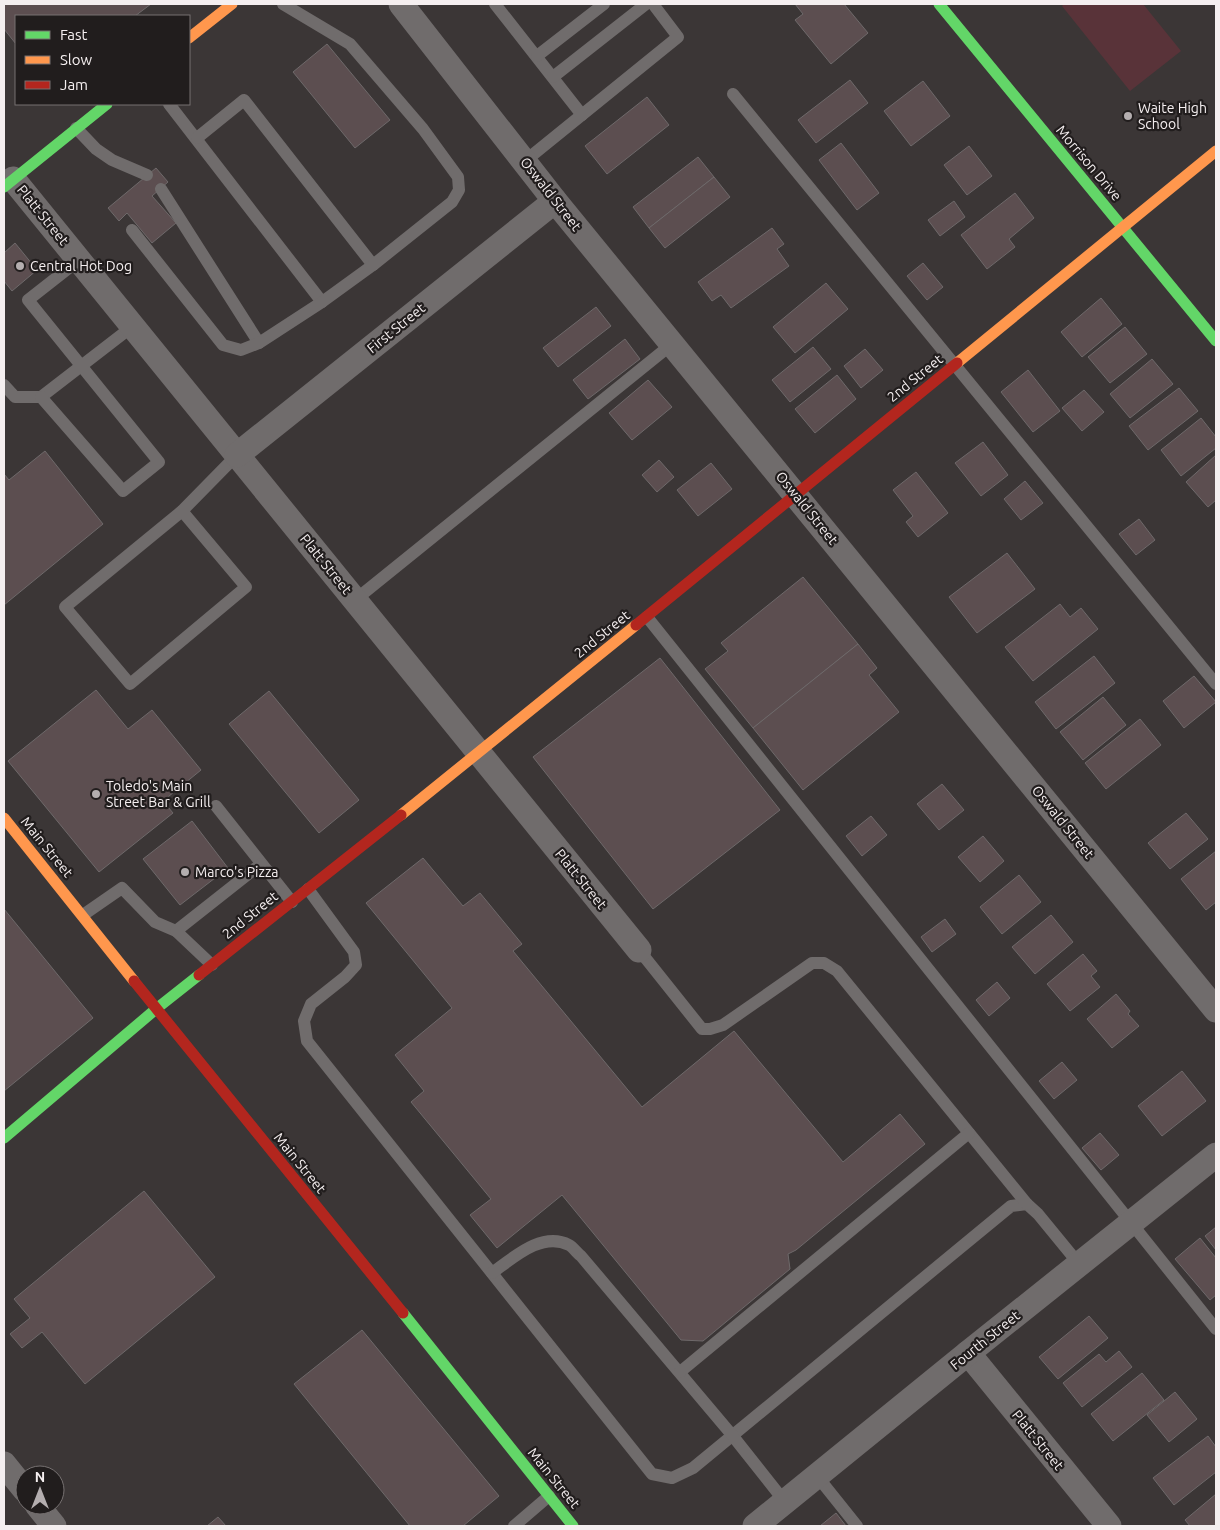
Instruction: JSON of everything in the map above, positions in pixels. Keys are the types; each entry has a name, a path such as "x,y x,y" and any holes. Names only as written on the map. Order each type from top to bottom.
{"street":[{"name":"Oswald Street","path":"401,4 555,201 1216,1010"},
{"name":"Morrison Drive","path":"939,4 1216,341"},
{"path":"190,37 225,6"},
{"path":"9,179 106,105"},
{"name":"2nd Street","path":"4,1138 156,1009 479,753 1216,151"},
{"name":"Platt Street","path":"9,179 133,326 639,950"},
{"name":"First Street","path":"237,455 555,201"},
{"name":"Main Street","path":"4,818 573,1526"},
{"name":"Fourth Street","path":"755,1526 1216,1155"},
{"name":"Platt Street","path":"968,1353 1109,1526"},
{"path":"4,1464 15,1478"},
{"path":"45,1515 54,1526"}],"lane":[{"path":"132,230 223,345 241,350 259,343 322,302 452,202 459,190 458,177 423,129 350,44 283,4"},
{"path":"495,4 582,115"},
{"path":"537,56 604,4"},
{"path":"553,77 646,4"},
{"path":"524,161 678,37 653,4"},
{"path":"733,94 956,364 1216,684"},
{"path":"197,138 244,100 373,264"},
{"path":"170,105 322,302"},
{"path":"76,128 96,149 112,160 147,175"},
{"path":"161,189 259,343"},
{"path":"41,397 123,491 159,462 28,300 79,260"},
{"path":"4,385 14,397 41,397 133,326"},
{"path":"355,600 672,344"},
{"path":"182,511 246,587 130,684 65,607 182,511 237,455"},
{"path":"647,616 1216,1329"},
{"path":"216,806 292,902"},
{"path":"176,931 261,864"},
{"path":"83,915 122,888 155,922 176,931 212,965"},
{"path":"308,889 354,952 356,965 345,977 311,1004 304,1021 307,1041 652,1474 672,1478 693,1468 1011,1206 1027,1204"},
{"path":"639,950 702,1029 723,1025 812,963 824,963 837,971 1027,1204 1038,1214 1079,1264"},
{"path":"680,1372 969,1133"},
{"path":"492,1273 534,1244 553,1240 570,1246 581,1256 680,1372 785,1502"},
{"path":"817,1476 857,1526"},
{"path":"514,1526 549,1496"}],"shaded area":[{"path":"1064,4 1143,4 1181,51 1130,91 1062,6"}],"building":[{"path":"4,4 151,4 136,15 15,15 15,43 4,29"},
{"path":"795,4 844,4 868,33 831,64 795,20 803,14"},
{"path":"327,44 390,120 355,148 293,72"},
{"path":"850,80 868,103 816,143 798,120"},
{"path":"923,81 950,116 911,146 884,111"},
{"path":"647,97 669,125 607,174 585,146"},
{"path":"841,143 879,193 857,210 819,160"},
{"path":"969,146 992,176 967,195 944,165"},
{"path":"698,157 714,177 649,228 633,207"},
{"path":"156,168 168,182 152,196 176,223 152,243 127,213 119,221 108,208"},
{"path":"714,177 730,197 665,248 649,228"},
{"path":"1015,193 1034,218 1009,239 1015,247 987,269 961,235"},
{"path":"954,201 965,217 940,236 928,220"},
{"path":"772,228 784,244 777,249 789,266 731,308 721,295 712,301 698,282"},
{"path":"15,243 37,270 12,291 4,281 4,253"},
{"path":"923,263 943,287 927,300 907,276"},
{"path":"826,283 848,309 795,353 773,327"},
{"path":"1101,298 1122,324 1082,357 1061,332"},
{"path":"596,307 611,326 558,367 543,348"},
{"path":"1125,327 1147,354 1110,383 1088,357"},
{"path":"625,339 640,359 588,399 573,380"},
{"path":"813,347 831,369 790,402 772,380"},
{"path":"865,349 883,370 861,388 844,366"},
{"path":"1152,359 1173,384 1130,418 1110,394"},
{"path":"1028,370 1060,411 1033,432 1001,392"},
{"path":"837,375 856,399 815,433 795,409"},
{"path":"648,380 672,407 632,440 609,413"},
{"path":"1179,388 1198,411 1148,450 1129,426"},
{"path":"1084,390 1104,412 1082,431 1062,408"},
{"path":"1201,418 1216,437 1216,448 1181,476 1161,450"},
{"path":"983,442 1008,475 981,496 955,463"},
{"path":"45,451 103,524 4,605 4,474 9,480"},
{"path":"1216,455 1216,500 1208,507 1186,482"},
{"path":"659,460 674,477 657,492 642,475"},
{"path":"711,463 732,489 698,516 677,490"},
{"path":"916,472 948,513 918,537 906,522 913,516 893,490"},
{"path":"1025,481 1043,503 1021,520 1004,499"},
{"path":"1139,519 1155,540 1136,555 1119,534"},
{"path":"1007,553 1035,589 977,633 949,597"},
{"path":"803,577 858,644 753,728 705,669 728,651 721,643"},
{"path":"1060,604 1070,617 1081,608 1098,629 1033,681 1005,647"},
{"path":"858,644 877,668 869,675 899,712 803,790 753,728"},
{"path":"1094,656 1115,683 1056,729 1035,702"},
{"path":"660,658 780,810 653,909 533,757"},
{"path":"1194,676 1216,702 1184,728 1163,701"},
{"path":"96,690 128,729 152,710 201,770 163,801 173,813 99,872 8,761"},
{"path":"269,691 359,800 319,833 229,724"},
{"path":"1103,697 1126,725 1083,760 1060,732"},
{"path":"1140,719 1161,745 1106,789 1085,763"},
{"path":"942,784 964,810 939,830 917,804"},
{"path":"1186,813 1208,839 1170,869 1148,843"},
{"path":"871,816 887,835 862,856 846,836"},
{"path":"192,821 228,868 180,905 143,859"},
{"path":"983,836 1004,861 980,882 958,857"},
{"path":"1216,851 1216,902 1206,910 1181,879"},
{"path":"423,858 463,906 480,893 522,944 513,951 642,1107 734,1031 843,1162 900,1114 925,1144 796,1250 788,1254 790,1269 703,1341 681,1340 562,1195 497,1248 470,1215 491,1199 411,1102 424,1091 395,1055 452,1008 366,903"},
{"path":"1019,875 1041,902 1002,934 980,907"},
{"path":"4,909 93,1018 4,1091"},
{"path":"1051,915 1073,942 1035,974 1012,947"},
{"path":"945,919 956,934 932,952 921,937"},
{"path":"1083,954 1097,971 1091,976 1100,987 1070,1011 1047,984"},
{"path":"997,982 1010,998 989,1016 976,1000"},
{"path":"1116,994 1130,1011 1128,1014 1139,1026 1112,1048 1087,1019"},
{"path":"1062,1062 1077,1080 1054,1099 1039,1081"},
{"path":"1182,1071 1206,1101 1162,1136 1138,1106"},
{"path":"1100,1133 1119,1155 1101,1170 1082,1148"},
{"path":"144,1191 215,1277 85,1384 42,1332 22,1348 10,1334 30,1318 14,1299"},
{"path":"1216,1227 1216,1250 1205,1236"},
{"path":"1200,1238 1216,1258 1216,1295 1210,1300 1175,1259"},
{"path":"1089,1316 1108,1338 1058,1379 1039,1357"},
{"path":"362,1330 499,1496 463,1526 410,1526 294,1384"},
{"path":"1119,1351 1132,1367 1082,1407 1063,1383 1099,1354 1106,1362"},
{"path":"1142,1373 1164,1400 1113,1441 1091,1414"},
{"path":"1175,1392 1197,1419 1169,1442 1147,1415"},
{"path":"1208,1436 1216,1447 1216,1472 1174,1505 1153,1478"},
{"path":"1216,1494 1216,1526 1190,1526 1185,1520"},
{"path":"836,1513 846,1526 820,1526"},
{"path":"218,1517 226,1526 207,1526"}],"traffic: fast":[{"path":"939,4 1216,341"},
{"path":"4,187 106,105"},
{"path":"4,1138 199,975"},
{"path":"403,1313 573,1526"}],"traffic: slow":[{"path":"190,37 232,4"},
{"path":"957,363 1216,151"},
{"path":"401,815 636,625"},
{"path":"4,818 134,981"}],"traffic: jam":[{"path":"636,625 957,363"},
{"path":"199,975 401,815"},
{"path":"134,981 403,1313"}],"place":[{"name":"Waite High School","path":"1128,116"},
{"name":"Central Hot Dog","path":"20,266"},
{"name":"Toledo's Main Street Bar & Grill","path":"96,794"},
{"name":"Marco's Pizza","path":"185,872"}]}
